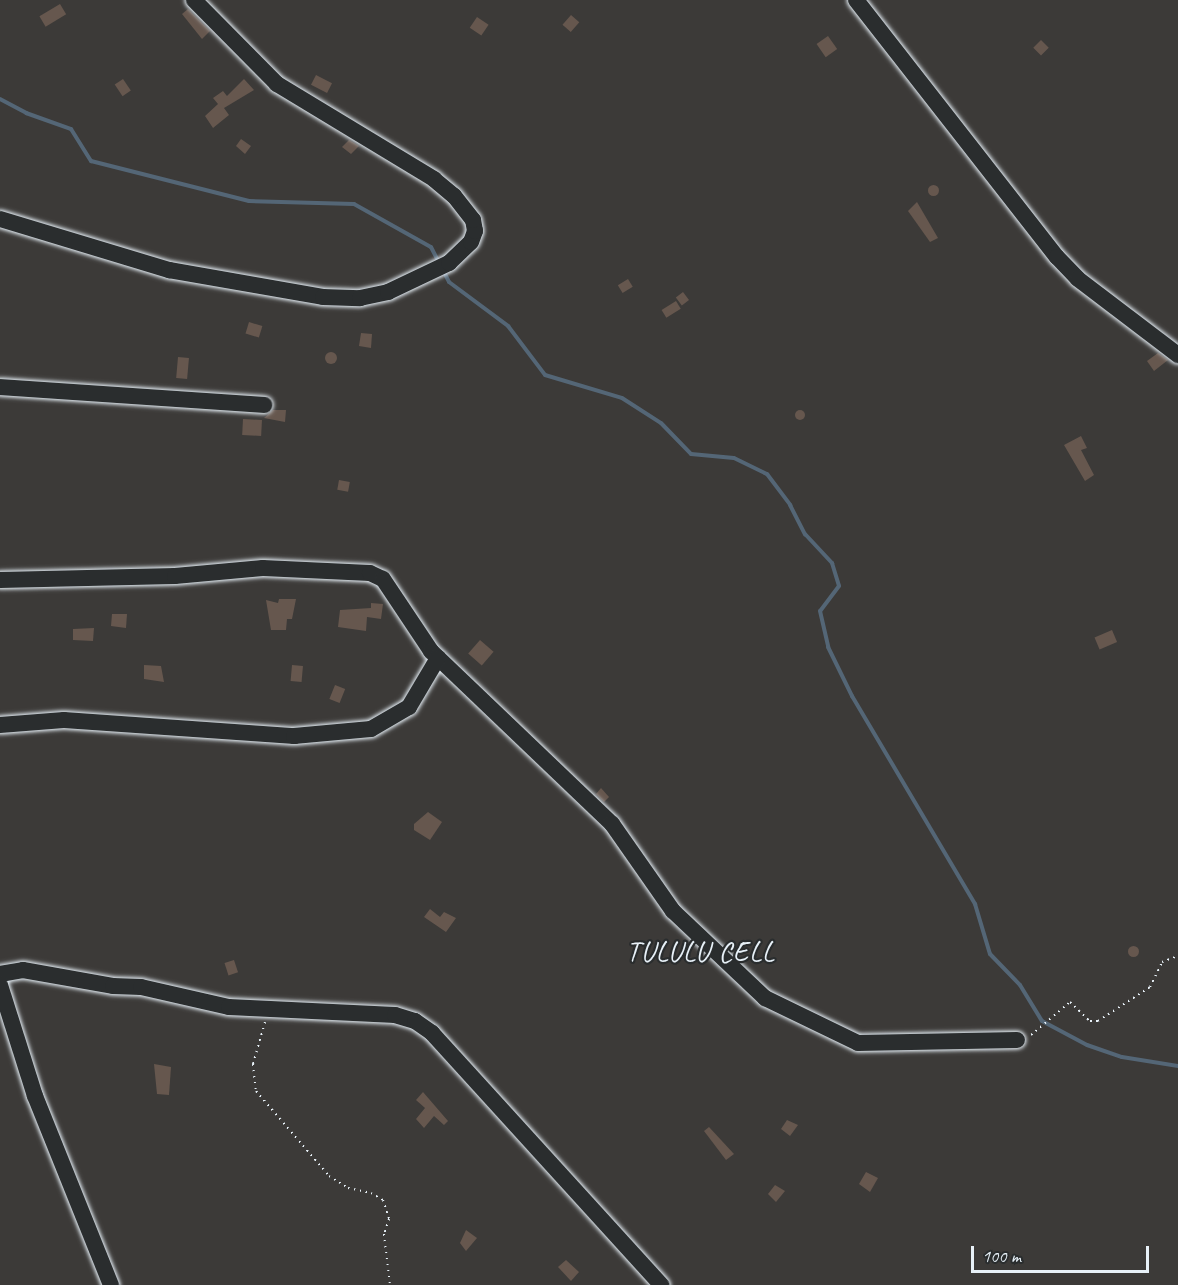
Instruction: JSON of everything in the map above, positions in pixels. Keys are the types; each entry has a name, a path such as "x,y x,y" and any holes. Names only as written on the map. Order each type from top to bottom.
{"street":[{"path":"0,219 169,270 323,297 360,298 388,292 442,267 471,242 475,231 473,220 454,196 434,179 277,84 194,0"},
{"path":"856,0 1057,257 1078,279 1178,355"},
{"path":"0,387 264,405"},
{"path":"0,580 175,576 263,568 370,573 383,579 438,658 612,824 673,911 765,998 858,1043 1017,1040"},
{"path":"0,725 64,720 294,736 371,729 409,706 438,658"},
{"path":"0,974 23,970 113,986 141,987 229,1007 395,1015 415,1021 432,1033 661,1285"},
{"path":"0,985 35,1096 111,1285"}],"path":[{"path":"1039,1028 1070,1002 1090,1020 1098,1021 1150,987 1162,962 1178,956"},
{"path":"267,1010 254,1064 256,1091 329,1176 348,1188 371,1192 383,1200 389,1219 384,1234 390,1285"}],"building":[{"path":"60,4 66,14 46,27 39,16"},
{"path":"188,9 210,31 202,39 182,14"},
{"path":"571,15 579,22 571,32 562,25"},
{"path":"477,17 489,25 481,36 470,28"},
{"path":"828,36 837,49 826,57 817,44"},
{"path":"1041,40 1049,48 1041,56 1033,48"},
{"path":"316,75 332,83 327,93 311,85"},
{"path":"123,79 131,91 123,96 115,85"},
{"path":"244,79 254,90 224,108 229,115 213,128 205,116 218,104 213,98 223,91 227,96"},
{"path":"241,139 251,146 245,154 236,146"},
{"path":"349,140 359,146 351,154 342,147"},
{"path":"933,185 937,186 937,194 933,195 929,194 928,190 929,186"},
{"path":"917,202 938,238 930,242 908,211"},
{"path":"628,279 633,287 623,293 618,285"},
{"path":"683,292 689,300 682,305 676,297"},
{"path":"676,301 681,309 666,318 662,310"},
{"path":"249,322 262,326 259,338 245,333"},
{"path":"361,333 372,334 371,348 359,346"},
{"path":"333,352 337,358 333,364 329,364 325,356"},
{"path":"1158,353 1168,360 1154,371 1147,361"},
{"path":"178,357 189,358 187,379 176,378"},
{"path":"273,410 286,410 285,422 264,418"},
{"path":"800,410 805,415 800,420 795,415"},
{"path":"243,419 262,420 261,436 242,435"},
{"path":"1081,436 1087,448 1081,450 1094,475 1085,481 1064,445"},
{"path":"339,480 350,482 348,492 337,490"},
{"path":"279,599 296,599 292,619 287,619 286,630 271,630 266,600 278,603"},
{"path":"371,603 383,604 381,619 367,617 366,631 338,627 340,610 371,608"},
{"path":"112,614 127,614 126,628 111,626"},
{"path":"94,628 93,641 73,640 73,629"},
{"path":"1112,630 1117,642 1100,649 1095,637"},
{"path":"480,640 494,652 482,665 468,654"},
{"path":"144,665 161,666 164,682 144,679"},
{"path":"292,665 303,666 302,682 291,681"},
{"path":"335,685 345,689 340,703 329,699"},
{"path":"601,788 609,797 604,802 596,794"},
{"path":"428,812 442,822 430,840 414,830 414,824"},
{"path":"430,909 440,917 444,912 456,918 446,932 424,917"},
{"path":"1133,946 1137,947 1137,955 1133,956 1129,955 1128,951 1129,947"},
{"path":"234,960 238,972 229,975 224,963"},
{"path":"154,1064 171,1067 169,1095 157,1094"},
{"path":"423,1092 448,1121 444,1125 434,1116 424,1128 416,1119 425,1108 416,1100"},
{"path":"787,1120 798,1125 790,1136 781,1129"},
{"path":"709,1127 734,1154 726,1160 704,1131"},
{"path":"866,1172 878,1178 870,1192 859,1184"},
{"path":"775,1185 785,1191 776,1202 768,1194"},
{"path":"466,1230 477,1238 466,1251 460,1243"},
{"path":"566,1260 579,1272 571,1281 558,1267"}],"waterway":[{"path":"0,99 26,113 71,129 91,161 249,201 354,204 431,247 439,263"},
{"path":"444,272 449,282 508,326 545,375 622,398 661,423 691,454 734,458 767,474 790,505 805,534 832,563 839,586 820,611 828,647 852,696 975,904 990,954 1020,985 1042,1021 1087,1045 1122,1057 1178,1066"}],"district":[{"name":"TULULU CELL","path":"701,952"}]}
